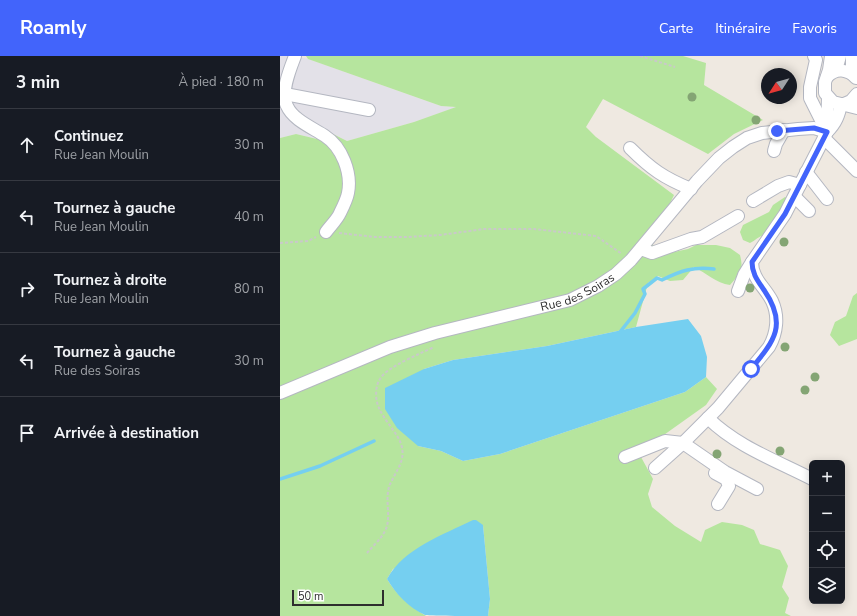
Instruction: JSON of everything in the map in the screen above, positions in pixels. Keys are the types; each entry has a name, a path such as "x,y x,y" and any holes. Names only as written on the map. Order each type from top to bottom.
{"street":[{"path":"295,56 288,75 283,107 327,137 338,149 347,169 348,192 340,214 326,232"},
{"path":"814,56 816,60 810,87 810,98 826,135 857,171"},
{"path":"832,56 832,74"},
{"path":"826,135 828,98 824,88 840,56"},
{"path":"852,56 855,77"},
{"path":"832,74 847,71 855,77"},
{"path":"285,94 369,110"},
{"path":"738,291 744,275 795,197 806,172 826,135 838,118 843,104 851,101 857,94"},
{"path":"828,98 833,102 857,108"},
{"name":"Rue des Soiras","path":"280,394 390,347 435,333 570,300 598,286 616,274 632,260 719,158 733,147 747,138 762,133 784,130 814,128 826,135"},
{"path":"774,151 776,144 784,130"},
{"path":"630,148 654,170 672,181 692,189"},
{"path":"806,172 827,199"},
{"path":"753,200 778,186 789,182 800,185"},
{"path":"795,197 808,211"},
{"path":"641,250 652,253 690,239 702,237 738,216"},
{"path":"655,468 708,418 769,347 775,334 775,312 772,301 754,274 752,262"},
{"path":"708,418 719,429 735,440 809,477"},
{"path":"625,457 665,441 683,443 725,472 757,489"},
{"path":"683,443 689,454 699,463 726,479 729,486 718,504"}],"path":[{"path":"640,56 675,67"},
{"path":"280,243 308,241 326,232 375,238 440,235 484,228 534,228 596,236 632,260"},
{"path":"367,553 386,530 389,487 398,470 403,456 401,444 378,407 376,395 380,378 394,366 439,344"}],"shaded area":[{"path":"280,56 294,56 308,59 441,106 457,107 414,122 347,141 323,129 317,139 296,134 280,138"}],"green space":[{"path":"306,56 683,56 706,63 704,85 763,120 734,134 708,154 603,99 586,127 596,137 674,195 652,241 655,256 688,249 696,245 716,245 730,248 740,255 742,265 740,272 730,285 716,280 694,267 683,280 670,281 658,276 648,283 636,327 547,346 453,360 424,369 418,446 441,451 463,461 500,454 685,392 706,377 717,389 706,405 661,437 641,457 653,479 648,494 652,507 675,526 701,542 705,530 722,522 742,525 754,530 760,544 780,550 788,566 782,587 789,598 785,613 791,616 488,616 490,599 483,525 393,569 387,579 395,591 404,600 426,616 280,616 280,138 296,134 317,139 323,129 347,141 414,122 456,107 441,106 308,59"},
{"path":"785,197 790,200 767,234 760,236 750,243 743,240 740,232 743,225 769,212 773,205"},
{"path":"857,293 857,339 839,346 830,335 835,322 846,316 853,296"}],"water":[{"path":"688,319 701,336 707,357 706,377 685,392 500,454 463,461 441,451 418,446 397,428 385,409 385,388 424,369 453,360 547,346 636,327"},
{"path":"473,520 476,520 483,525 490,599 488,616 425,615 414,609 394,590 387,579 394,568 403,559 425,544"}],"waterway":[{"path":"620,332 635,313 645,294 643,289 657,278 662,280 681,272 700,268 714,269"},
{"path":"280,479 320,466 374,441"}],"route":[{"path":"751,369 773,340 776,323 772,301 754,274 752,262 795,197 827,132 814,128 777,131"}]}
